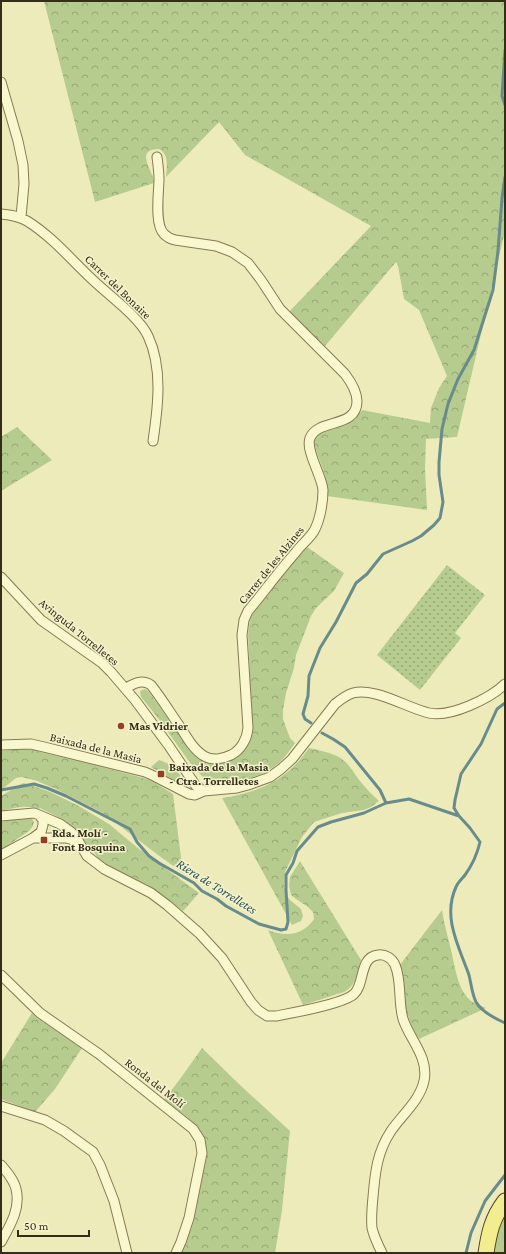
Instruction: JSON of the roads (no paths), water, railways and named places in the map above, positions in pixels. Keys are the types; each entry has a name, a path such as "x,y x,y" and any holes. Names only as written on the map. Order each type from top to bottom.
{"main road":[{"path":"486,1253 491,1226 505,1201"}],"street":[{"path":"1,82 20,147 23,165 24,184 21,217"},
{"name":"Carrer de les Alzines","path":"126,688 139,682 151,685 198,752 211,759 225,757 232,754 243,744 248,728 242,635 244,620 248,611 317,526 323,490 309,444 309,439 316,429 344,420 354,412 357,406 356,392 345,374 280,309 248,263 232,252 216,246 175,240 164,234 160,227 157,157"},
{"name":"Carrer del Bonaire","path":"1,214 21,217 31,223 55,242 93,281 138,321 148,336 154,356 157,379 158,410 153,441"},
{"name":"Avinguda Torrelletes","path":"1,577 41,620 102,664 126,688 169,746 196,786 204,791"},
{"name":"Baixada de la Masia","path":"1,745 31,744 145,772 189,794 196,795 204,791 237,788 270,777 292,759 335,704 353,694 370,692 432,714 462,708 483,700 505,684"},
{"path":"1,816 34,813 60,824 71,832 76,837 87,856 104,869 159,899 199,933 222,958 254,1006 267,1016 276,1016 306,1010 348,998 357,990 365,967 371,957 378,954 384,955 393,961 397,973 400,1004 404,1019 407,1028 422,1056 425,1074 419,1095 391,1131 380,1152 377,1162 372,1207 372,1228 376,1242 382,1253"},
{"path":"1,856 41,832 43,820 39,815"},
{"path":"33,838 66,838 70,839 82,848"},
{"name":"Ronda del Molí","path":"1,975 40,1013 99,1054 196,1133 200,1140 202,1153 185,1230 176,1253"},
{"path":"1,1106 45,1120 64,1131 93,1152 100,1165 114,1201 127,1253"},
{"path":"1,1166 16,1190 17,1203 14,1217 1,1242"}],"waterway":[{"path":"505,50 502,96 505,105"},
{"path":"311,723 305,719 303,714 308,696 309,676 320,648 336,622 356,583 367,574 383,554 421,536 440,518 443,502 439,475 442,429 448,404 458,379 474,350 493,290 505,177"},
{"path":"505,703 497,709 481,744 461,774 454,808 480,842 476,855 468,871 456,887 452,898 451,909 451,921 457,943 469,975 476,1002 485,1012 505,1023"},
{"path":"322,733 345,747 380,790 386,803 409,799 459,816"},
{"name":"Riera de Torrelletes","path":"1,790 34,784 66,796 130,829 137,842 149,856 194,883 202,891 226,906 259,924 281,930 286,929 288,922 286,875 293,863 297,851 318,827 364,813 386,803"},
{"path":"466,1253 471,1233 485,1201 505,1175"}],"place":[{"name":"Mas Vidrier","path":"121,726"},
{"name":"Baixada de la Masia - Ctra. Torrelletes","path":"161,774"},
{"name":"Rda. Molí - Font Bosquina","path":"44,840"}]}
